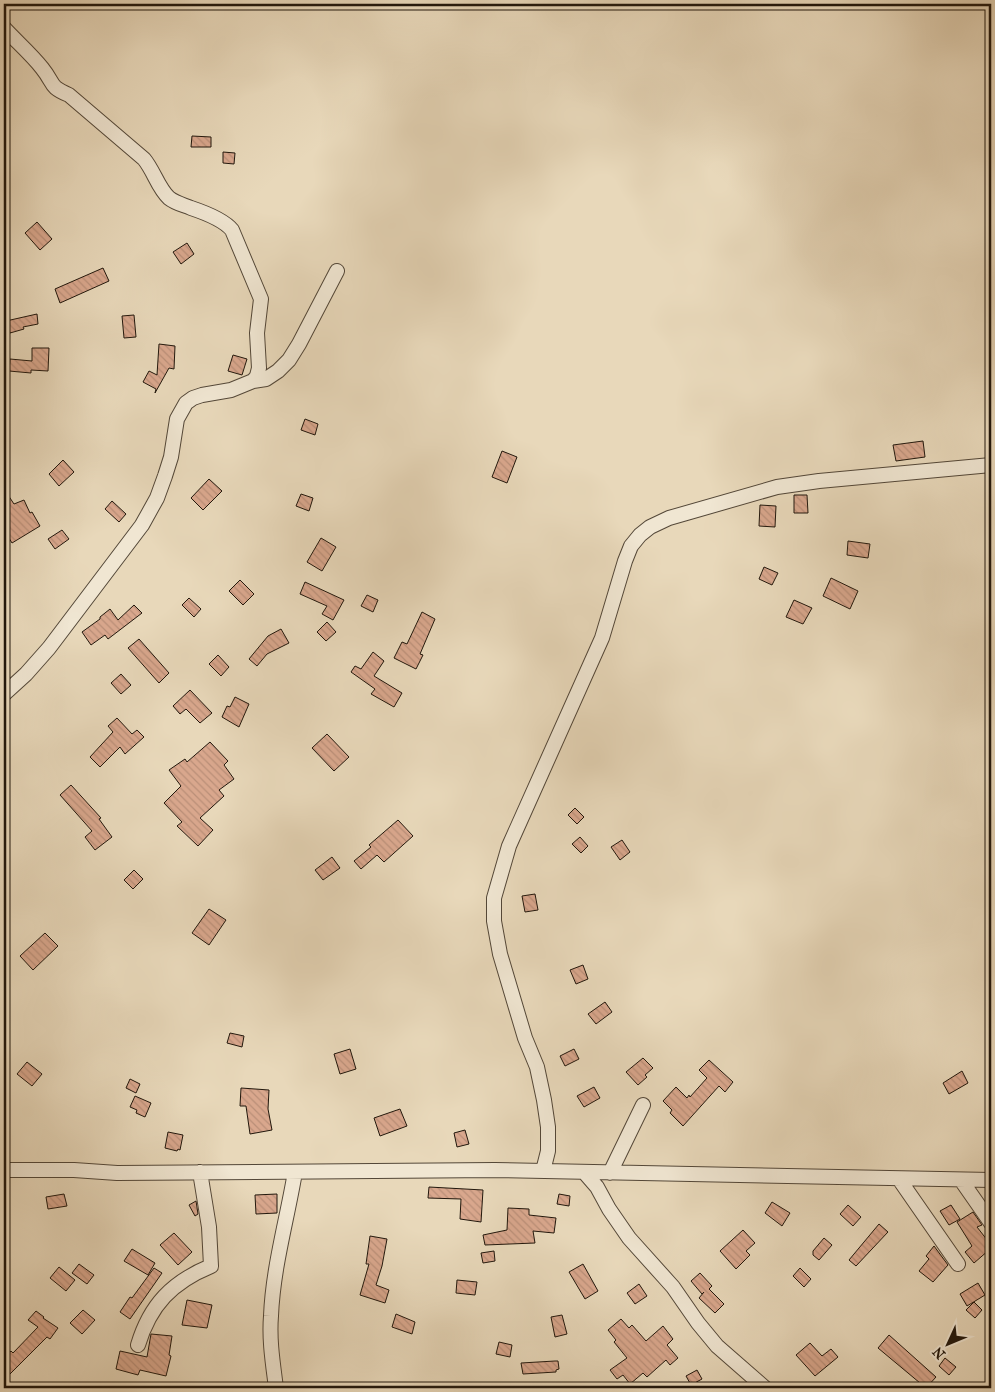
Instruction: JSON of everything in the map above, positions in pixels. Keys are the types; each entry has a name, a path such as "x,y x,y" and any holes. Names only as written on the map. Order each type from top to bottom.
{"street":[{"path":"4,28 44,70 56,90 69,95 144,159 152,168 160,187 169,198 179,204 208,215 232,230 261,300 257,333 259,368 257,376 253,381"},
{"path":"4,694 26,674 49,648 142,525 157,498 165,476 171,457 177,419 186,403 193,398 231,390 253,381 266,379 278,371 289,360 337,271"},
{"path":"543,1171 548,1151 548,1127 544,1100 537,1067 525,1038 500,954 494,922 494,898 509,846 602,638 631,546 645,531 669,518 777,487 819,480 991,465"},
{"path":"610,1173 643,1105"},
{"path":"4,1170 74,1170 117,1173 543,1171 991,1180"},
{"path":"138,1345 144,1324 164,1297 185,1278 211,1266 209,1227 200,1172"},
{"path":"276,1388 271,1357 270,1316 275,1277 296,1172"},
{"path":"584,1172 597,1187 609,1209 629,1238 673,1287 710,1338 735,1364 765,1388"},
{"path":"899,1178 958,1264"},
{"path":"961,1180 991,1223"}],"building":[{"path":"192,136 211,137 211,147 191,147"},
{"path":"223,152 235,153 234,164 223,163"},
{"path":"37,222 52,239 40,250 25,233"},
{"path":"187,243 194,254 181,264 173,252"},
{"path":"103,268 109,281 60,303 55,289"},
{"path":"37,314 38,324 23,327 24,329 10,333 6,321"},
{"path":"134,315 136,337 124,338 122,316"},
{"path":"159,344 175,346 174,369 169,368 155,393 156,389 143,382 149,371 157,375"},
{"path":"32,348 49,348 48,371 31,370 31,373 9,371 10,359 32,361"},
{"path":"233,355 247,359 242,375 228,371"},
{"path":"305,419 318,424 315,435 301,430"},
{"path":"923,441 925,457 896,461 893,445"},
{"path":"502,451 517,457 507,483 492,477"},
{"path":"63,460 74,472 59,486 49,474"},
{"path":"209,479 222,491 203,510 191,498"},
{"path":"4,489 14,504 24,500 30,513 32,512 40,526 12,543 4,530"},
{"path":"301,494 313,498 309,511 296,506"},
{"path":"794,495 807,495 808,513 794,513"},
{"path":"112,501 126,514 119,522 105,509"},
{"path":"760,505 776,506 775,527 759,526"},
{"path":"62,530 69,539 55,549 48,539"},
{"path":"321,538 336,547 322,571 307,562"},
{"path":"848,541 870,544 868,558 847,555"},
{"path":"764,567 778,573 772,585 759,579"},
{"path":"831,578 858,591 850,609 823,596"},
{"path":"240,580 254,594 243,605 229,591"},
{"path":"305,582 344,600 333,620 322,614 327,606 300,594"},
{"path":"367,595 378,600 373,612 361,606"},
{"path":"189,598 201,609 194,617 182,605"},
{"path":"794,600 812,608 803,624 786,617"},
{"path":"134,605 142,613 108,639 105,635 91,645 82,632 110,609 118,620"},
{"path":"422,612 435,619 420,654 423,655 416,669 394,658 402,642 407,644"},
{"path":"327,622 336,632 326,641 317,632"},
{"path":"281,629 289,643 267,654 257,666 249,659 268,636"},
{"path":"139,639 169,673 159,683 128,648"},
{"path":"373,652 384,661 374,676 402,693 394,707 371,694 375,689 351,672 355,666 361,669"},
{"path":"218,655 229,667 221,676 209,664"},
{"path":"121,674 131,685 121,694 111,683"},
{"path":"190,690 212,713 200,723 186,709 180,714 173,706"},
{"path":"235,697 249,704 239,727 222,717 227,706 230,707"},
{"path":"117,718 132,734 137,730 144,737 125,754 120,747 100,767 90,757 113,732 108,726"},
{"path":"327,734 349,757 334,771 312,748"},
{"path":"210,742 228,761 224,765 234,779 219,790 224,796 200,818 213,830 198,846 177,826 182,822 164,803 181,786 169,770 185,759 187,762"},
{"path":"71,785 101,818 99,819 112,837 95,850 85,837 92,831 60,795"},
{"path":"575,808 584,817 577,824 568,815"},
{"path":"398,820 413,836 384,862 377,855 361,869 354,861"},
{"path":"580,837 588,846 581,853 572,844"},
{"path":"622,840 630,852 620,860 611,847"},
{"path":"332,857 340,868 323,880 315,870"},
{"path":"134,870 143,879 133,889 124,880"},
{"path":"535,894 538,910 525,912 522,896"},
{"path":"209,909 226,920 209,945 192,933"},
{"path":"45,933 58,946 33,970 20,956"},
{"path":"583,965 588,979 576,984 570,970"},
{"path":"605,1002 612,1012 596,1024 588,1014"},
{"path":"230,1033 244,1036 242,1047 227,1043"},
{"path":"350,1049 356,1069 340,1074 334,1054"},
{"path":"574,1049 579,1059 565,1066 560,1056"},
{"path":"643,1058 653,1068 638,1085 626,1072"},
{"path":"709,1060 733,1082 725,1092 719,1086 683,1126 670,1113 672,1110 663,1101 676,1087 687,1098 689,1095 690,1097 707,1078 699,1070"},
{"path":"27,1062 42,1074 32,1086 17,1074"},
{"path":"962,1071 968,1083 949,1094 943,1083"},
{"path":"130,1079 140,1084 136,1093 126,1088"},
{"path":"594,1087 600,1098 584,1107 577,1096"},
{"path":"241,1088 269,1090 268,1109 272,1130 250,1134 246,1106 240,1106"},
{"path":"135,1096 151,1103 145,1117 136,1113 137,1110 130,1107"},
{"path":"400,1109 407,1126 380,1136 374,1118"},
{"path":"465,1130 469,1144 457,1147 454,1133"},
{"path":"168,1132 183,1135 180,1150 165,1148"},
{"path":"429,1187 483,1190 481,1222 460,1219 461,1199 428,1198"},
{"path":"64,1194 67,1206 48,1209 46,1197"},
{"path":"277,1194 277,1213 256,1214 255,1195"},
{"path":"559,1194 570,1196 569,1206 557,1204"},
{"path":"196,1201 198,1214 195,1216 189,1205"},
{"path":"772,1202 790,1213 782,1226 765,1213"},
{"path":"848,1205 861,1217 853,1226 840,1214"},
{"path":"951,1205 960,1219 949,1225 940,1211"},
{"path":"508,1208 529,1209 529,1215 556,1218 554,1233 533,1231 535,1243 485,1245 483,1235 507,1230"},
{"path":"973,1212 982,1225 977,1227 991,1245 987,1248 989,1250 974,1263 965,1252 972,1246 957,1222"},
{"path":"879,1224 888,1232 856,1266 849,1260"},
{"path":"743,1230 755,1243 746,1251 750,1255 736,1269 720,1251"},
{"path":"174,1233 192,1252 178,1265 160,1245"},
{"path":"370,1236 387,1239 376,1285 389,1290 385,1303 360,1295 369,1264 366,1264"},
{"path":"824,1238 832,1245 819,1260 813,1255 813,1251"},
{"path":"934,1246 948,1265 933,1282 919,1271 929,1259 926,1256"},
{"path":"132,1249 155,1263 148,1275 124,1261"},
{"path":"494,1251 495,1261 483,1263 481,1253"},
{"path":"79,1264 94,1275 87,1284 72,1273"},
{"path":"583,1264 598,1291 585,1299 569,1272"},
{"path":"59,1267 75,1280 66,1291 50,1278"},
{"path":"154,1268 162,1273 130,1319 120,1312"},
{"path":"800,1268 811,1279 804,1287 793,1276"},
{"path":"700,1273 712,1286 709,1289 724,1304 715,1313 699,1298 704,1292 702,1294 691,1281"},
{"path":"457,1280 477,1282 475,1295 456,1293"},
{"path":"978,1283 985,1295 967,1306 960,1294"},
{"path":"639,1284 647,1296 635,1304 627,1293"},
{"path":"187,1300 212,1305 207,1328 182,1325"},
{"path":"974,1302 982,1310 975,1318 966,1310"},
{"path":"83,1310 95,1320 82,1334 70,1323"},
{"path":"36,1311 58,1328 50,1339 47,1337 4,1380 4,1358 11,1351 13,1353 38,1327 28,1320"},
{"path":"396,1314 415,1322 412,1334 392,1327"},
{"path":"562,1315 567,1334 555,1337 551,1317"},
{"path":"621,1319 629,1328 632,1325 646,1341 663,1326 673,1339 667,1345 678,1358 670,1365 666,1360 647,1377 643,1373 630,1384 623,1375 617,1379 610,1370 627,1358 614,1342 616,1340 608,1330"},
{"path":"151,1334 172,1336 169,1355 171,1356 166,1376 140,1370 138,1375 116,1369 120,1351 147,1357"},
{"path":"889,1335 936,1377 926,1388 878,1348"},
{"path":"499,1342 512,1345 510,1357 496,1354"},
{"path":"810,1343 822,1356 831,1349 838,1357 815,1376 796,1355"},
{"path":"945,1358 956,1367 949,1375 939,1366"},
{"path":"558,1361 559,1369 556,1372 523,1374 521,1363"},
{"path":"697,1370 702,1379 691,1385 686,1376"}]}
